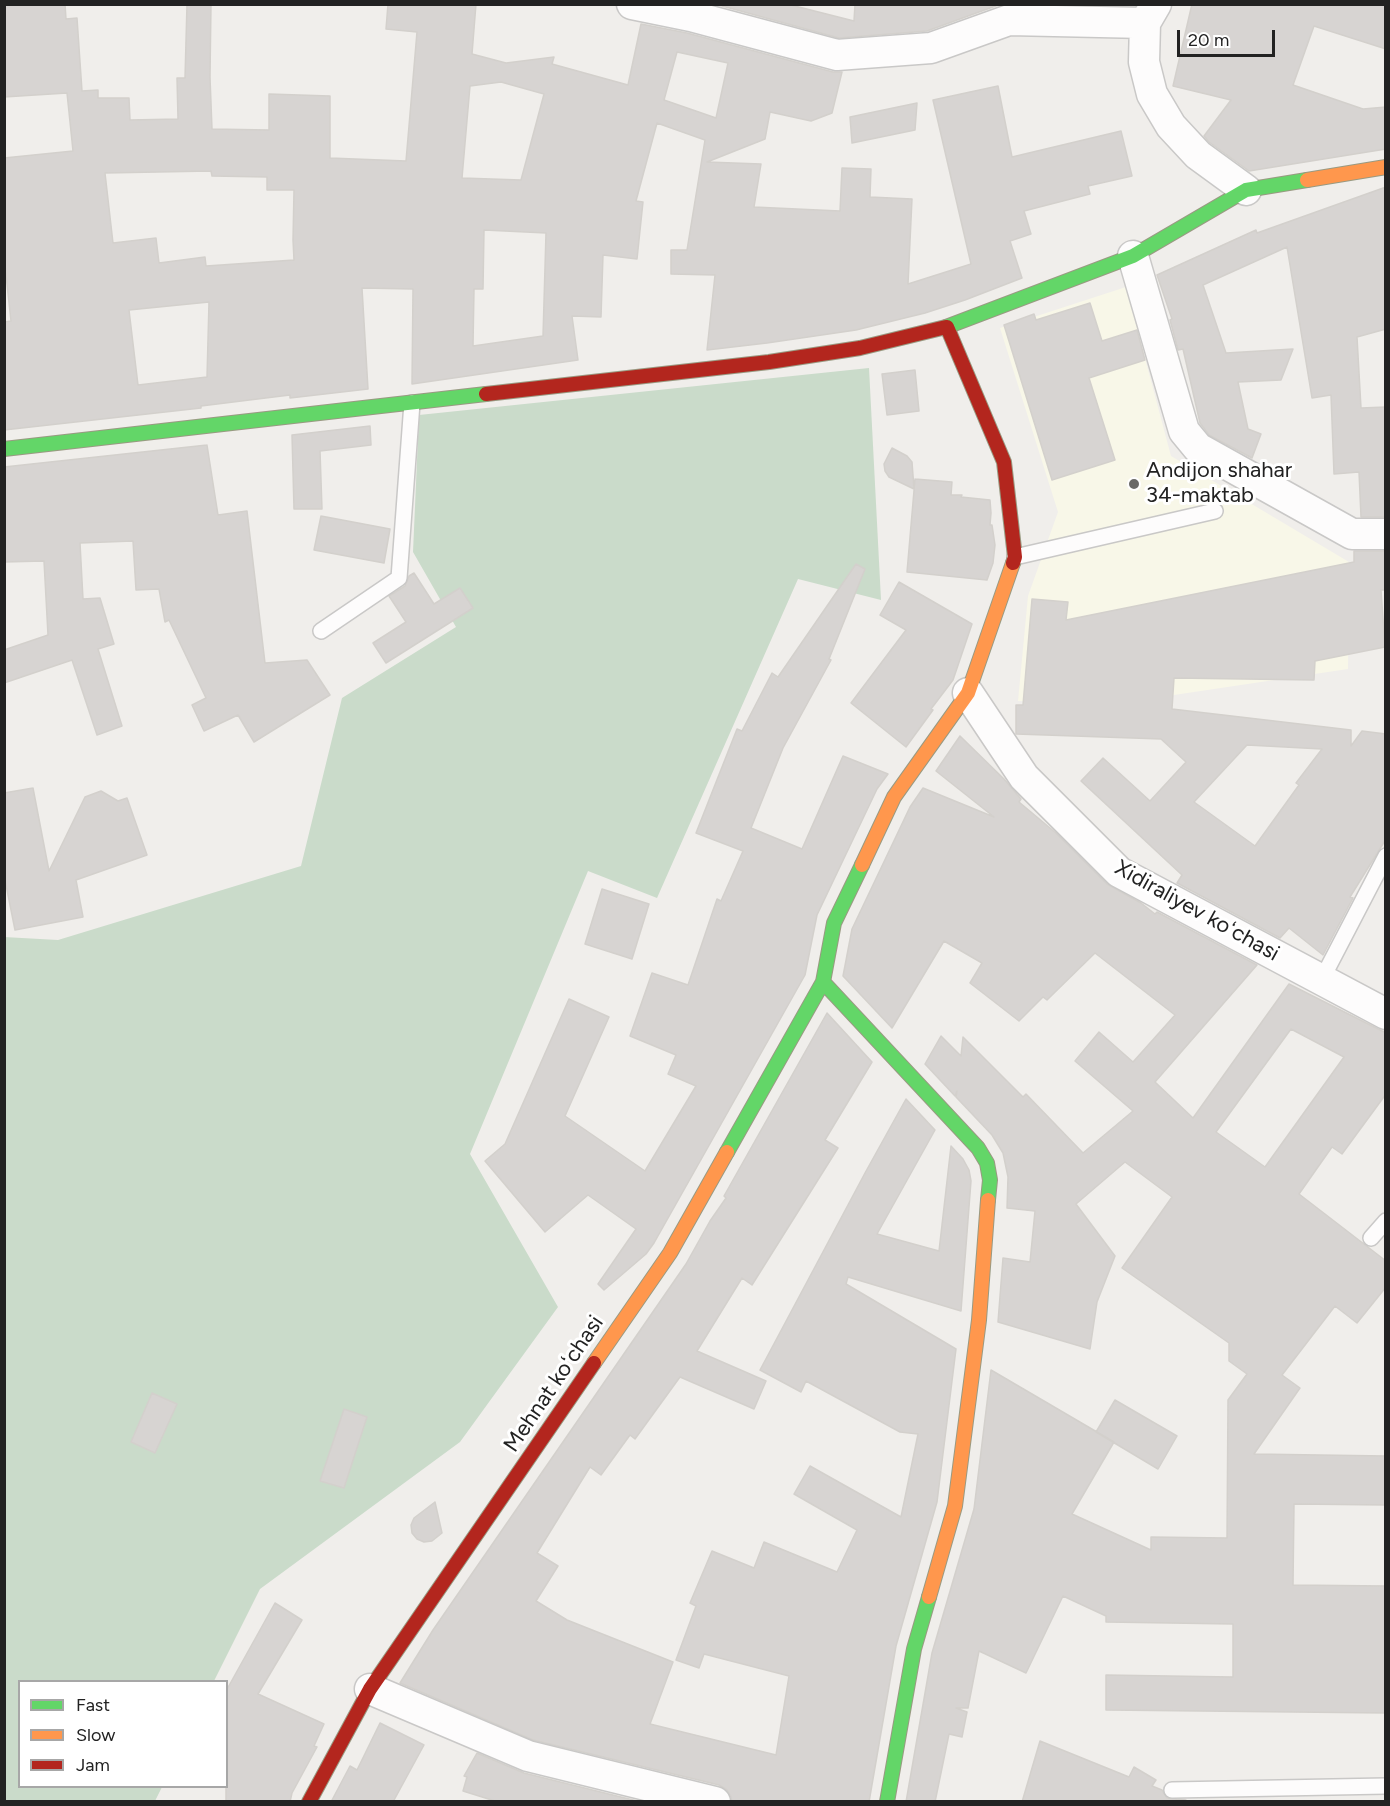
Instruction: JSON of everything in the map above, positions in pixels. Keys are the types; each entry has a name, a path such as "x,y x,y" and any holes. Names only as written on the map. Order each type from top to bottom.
{"street":[{"path":"632,4 691,16 837,55 931,48 1009,20 1151,14 1144,62 1152,94 1172,126 1198,154 1246,190"},
{"path":"4,448 769,362 860,348 947,327 1133,256 1246,190 1386,167"},
{"path":"1133,256 1184,431 1198,448 1352,534 1386,534"},
{"name":"Mehnat koʻchasi","path":"309,1802 370,1689 670,1253 823,982 834,923 894,797 969,693 1016,557 1004,462 947,327"},
{"name":"Xidiraliyev koʻchasi","path":"969,693 1024,777 1119,872 1386,1014"},
{"path":"823,982 978,1148 987,1163 990,1180 979,1320 956,1506 914,1649 887,1802"},
{"path":"370,1689 528,1756 715,1802"}],"lane":[{"path":"321,631 399,578 412,403"},
{"path":"1016,557 1215,511"},
{"path":"1322,979 1386,856"},
{"path":"1371,1238 1386,1221"},
{"path":"1172,1790 1386,1786"}],"shaded area":[{"name":"Andijon shahar 34-maktab","path":"1126,287 1171,456 1349,562 1348,669 1107,705 1018,701 1028,596 1058,512 1000,328"}],"green space":[{"path":"869,368 881,600 798,579 657,898 588,871 470,1154 558,1307 460,1442 260,1589 214,1680 18,1680 18,1788 162,1788 155,1801 5,1801 4,937 58,940 301,866 342,698 456,627 413,552 419,415"}],"building":[{"path":"4,4 65,4 66,19 77,18 82,91 98,90 98,98 129,98 130,120 178,119 177,78 185,78 187,4 211,4 212,129 269,130 269,94 330,96 330,158 406,161 417,32 386,29 388,4 476,4 472,54 506,63 554,57 552,64 628,85 641,24 687,33 833,72 842,72 832,113 811,121 770,112 765,139 707,162 761,164 754,207 840,211 842,168 871,169 870,197 912,199 908,284 971,264 933,100 998,86 1012,157 1121,131 1132,176 1088,186 1090,194 1024,211 1031,234 1010,241 1022,278 925,313 856,330 707,350 715,275 671,274 671,250 687,250 705,140 657,123 636,201 643,202 637,259 603,255 601,317 572,316 578,360 412,384 413,289 362,288 368,389 290,398 290,395 201,406 201,408 4,430 4,322 11,321 4,257 4,158 73,151 67,93 4,97","holes":["677,52 728,63 716,118 664,100","501,82 544,94 521,180 462,178 470,86","211,171 212,176 267,177 267,190 294,190 294,260 206,266 205,257 159,263 156,238 113,243 105,173","484,230 546,233 543,336 473,346 474,289 483,289","209,302 207,377 138,385 129,310"]},
{"path":"715,4 787,4 854,21 855,4 1001,4 927,31 839,38"},
{"path":"1192,4 1386,4 1386,49 1314,26 1293,85 1363,109 1386,107 1386,149 1249,171 1209,142 1204,136 1231,100 1173,86"},
{"path":"917,103 915,130 852,143 850,117"},
{"path":"1386,187 1386,329 1357,337 1361,408 1386,407 1386,517 1361,517 1359,472 1334,474 1331,395 1312,398 1287,247 1203,285 1226,353 1293,349 1281,380 1238,382 1248,429 1261,434 1252,458 1209,435 1200,423 1183,349 1178,350 1170,320 1172,319 1157,275 1256,230 1257,233"},
{"path":"1090,303 1102,341 1137,330 1145,360 1089,378 1115,460 1052,480 1004,325 1034,314 1036,320"},
{"path":"915,370 919,411 887,415 882,374"},
{"path":"370,426 371,445 320,451 322,509 294,509 292,435"},
{"path":"207,445 218,515 247,511 265,663 307,660 330,695 254,742 238,715 204,731 192,705 206,698 169,620 165,622 159,589 136,590 133,541 80,543 83,599 100,598 114,644 98,649 122,726 97,735 72,660 4,683 4,650 48,635 44,561 4,562 4,467"},
{"path":"892,448 907,456 912,462 914,489 889,477 885,471 884,464"},
{"path":"915,479 952,482 951,495 990,500 990,525 992,525 995,545 993,563 987,580 907,572"},
{"path":"321,516 390,529 384,563 314,550"},
{"path":"1354,551 1386,551 1386,590 1381,590 1385,647 1315,661 1314,680 1174,678 1172,709 1351,730 1351,746 1362,731 1386,734 1386,839 1350,897 1353,898 1323,955 1289,928 1280,938 1177,883 1182,875 1081,781 1103,758 1150,801 1186,762 1161,739 1016,734 1016,705 1023,705 1032,599 1068,602 1066,620 1354,562","holes":["1247,745 1322,749 1296,783 1299,785 1255,846 1194,802"]},
{"path":"856,564 865,569 829,659 831,660 783,748 751,828 802,849 843,756 888,774 877,789 817,915 805,975 654,1243 646,1254 604,1290 598,1284 636,1229 588,1195 545,1232 485,1161 505,1144 569,999 609,1017 565,1116 645,1171 696,1086 668,1074 676,1055 630,1036 652,973 688,985 717,899 721,901 743,851 696,833 737,729 742,731 772,673 778,677"},
{"path":"414,573 434,604 460,588 473,608 386,663 373,643 406,622 389,596 405,586 409,576"},
{"path":"899,582 972,624 953,680 906,747 851,703 906,630 880,615"},
{"path":"960,736 1004,779 1021,799 1019,802 1056,833 1107,884 1141,903 1155,914 1157,912 1257,965 1155,1082 1193,1118 1289,984 1386,1033 1386,1094 1342,1154 1332,1147 1299,1194 1386,1261 1386,1287 1357,1323 1335,1306 1282,1375 1300,1388 1254,1454 1386,1456 1386,1505 1294,1504 1293,1585 1386,1586 1386,1713 1106,1710 1106,1675 1233,1677 1233,1624 1106,1622 1106,1616 1063,1596 1026,1673 979,1651 968,1708 956,1708 967,1712 962,1737 949,1734 935,1802 906,1802 932,1653 974,1509 991,1370 1114,1442 1072,1514 1151,1550 1151,1537 1227,1538 1228,1400 1247,1374 1229,1361 1229,1343 1122,1268 1172,1197 1125,1162 1076,1204 1115,1256 1097,1302 1090,1349 998,1322 1003,1258 1030,1262 1035,1211 1007,1208 1008,1177 1003,1153 992,1135 956,1097 957,1091 955,1096 925,1064 941,1036 961,1056 963,1037 1023,1097 1026,1094 1083,1153 1133,1111 1075,1061 1099,1032 1133,1062 1175,1015 1095,953 1047,1000 1043,997 1019,1021 970,983 982,963 944,941 892,1028 843,976 852,929 910,807 923,788 994,817 936,771","holes":["1291,1029 1344,1057 1265,1167 1216,1132"]},
{"path":"33,788 49,871 85,797 101,791 118,801 127,798 147,855 76,880 83,917 15,930 4,875 4,793"},
{"path":"602,889 649,904 632,959 585,944"},
{"path":"827,1013 872,1062 825,1140 838,1148 752,1285 742,1278 697,1351 766,1381 754,1409 680,1377 635,1439 630,1435 601,1475 590,1467 537,1553 558,1566 536,1601 567,1620 673,1662 650,1724 776,1755 789,1676 704,1654 699,1668 676,1660 696,1606 690,1603 712,1551 754,1568 764,1542 837,1572 857,1530 794,1494 810,1466 901,1517 918,1434 900,1432 806,1381 801,1392 760,1370 906,1099 935,1130 877,1234 939,1251 951,1146 963,1159 969,1170 971,1181 961,1311 848,1277 846,1284 956,1349 937,1502 896,1646 869,1802 732,1802 727,1790 719,1785 533,1740 400,1683 433,1630 686,1264 726,1198 724,1196"},
{"path":"152,1393 177,1404 155,1453 131,1442"},
{"path":"1115,1400 1177,1436 1158,1469 1096,1432"},
{"path":"344,1409 367,1417 344,1488 320,1481"},
{"path":"435,1502 442,1533 432,1541 424,1542 412,1533 411,1525 414,1518"},
{"path":"275,1603 302,1620 258,1694 324,1724 314,1746 317,1747 292,1793 290,1802 226,1802 228,1687"},
{"path":"380,1723 424,1745 393,1802 331,1802 350,1766 357,1770"},
{"path":"1040,1741 1129,1777 1134,1767 1156,1780 1152,1786 1162,1790 1167,1798 1187,1802 1022,1802"},
{"path":"477,1753 524,1773 641,1802 498,1802 463,1791 467,1777 464,1776"}],"traffic: fast":[{"path":"946,327 1133,256 1246,190 1307,180"},
{"path":"4,449 486,394"},
{"path":"727,1152 823,982 834,923 862,865"},
{"path":"823,982 978,1148 987,1163 990,1180 988,1200"},
{"path":"887,1802 914,1649 929,1597"}],"traffic: slow":[{"path":"1307,180 1386,167"},
{"path":"862,865 894,797 968,693 1013,563"},
{"path":"594,1363 670,1253 727,1152"},
{"path":"929,1597 955,1506 979,1320 988,1200"}],"traffic: jam":[{"path":"486,394 769,362 860,348 946,327"},
{"path":"947,327 1004,462 1015,557 1013,563"},
{"path":"309,1802 370,1689 594,1363"}],"place":[{"name":"Andijon shahar 34-maktab","path":"1134,484"}]}
